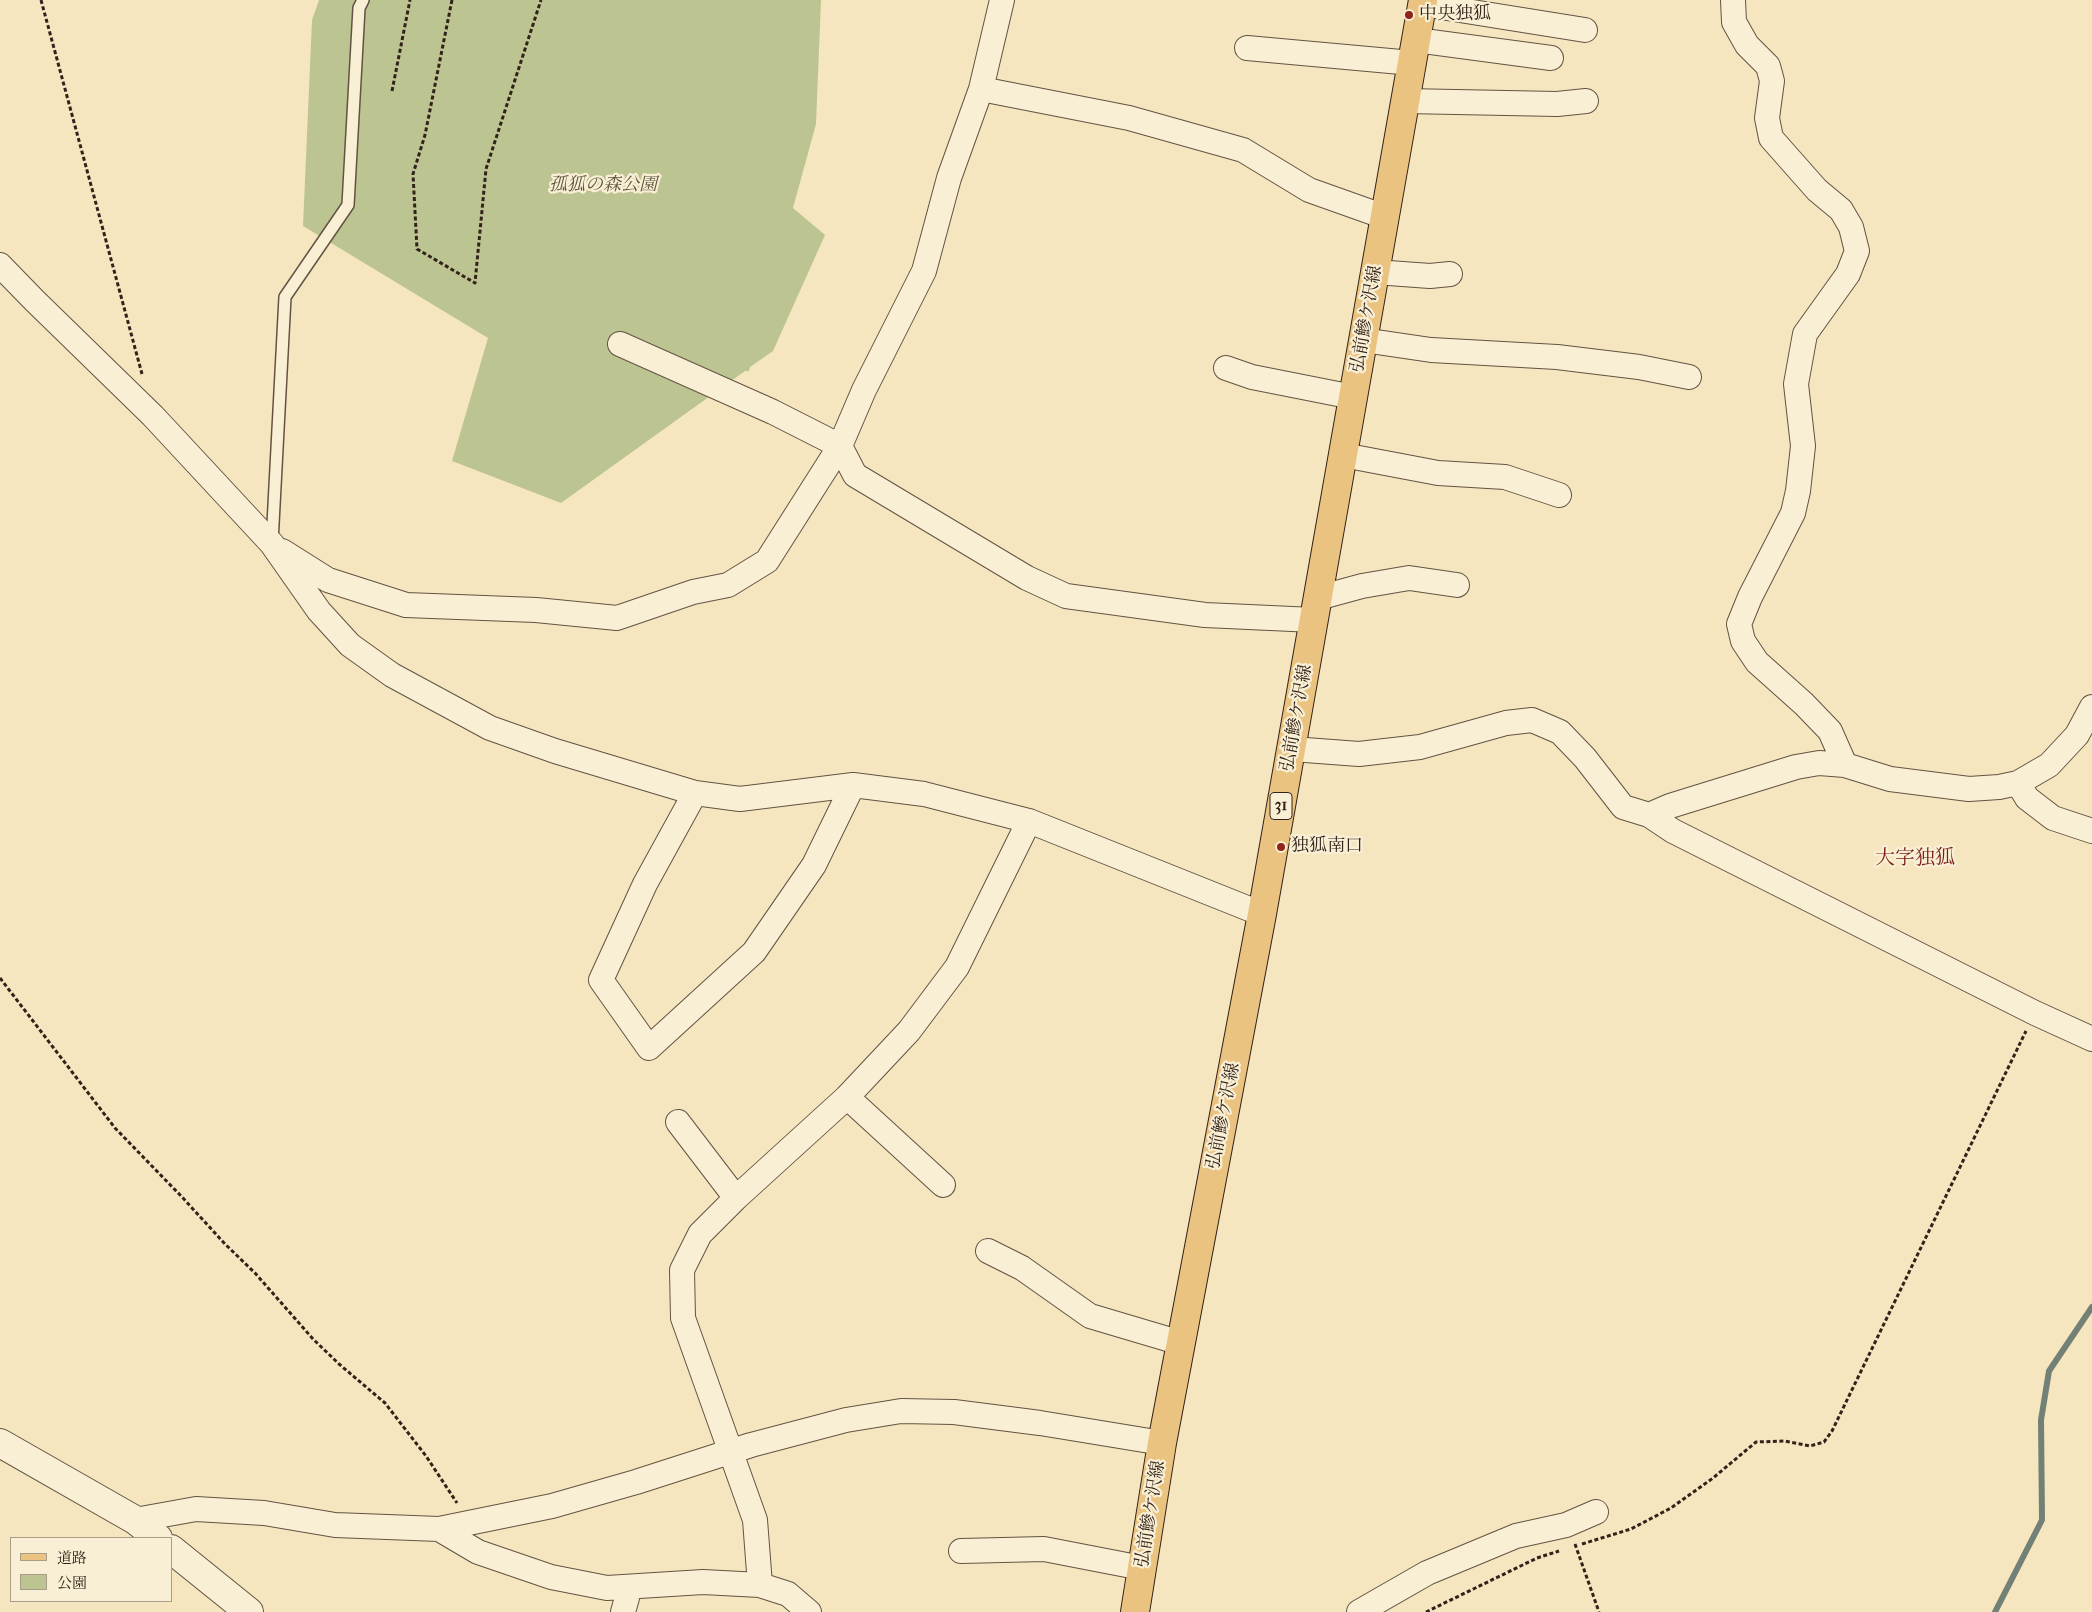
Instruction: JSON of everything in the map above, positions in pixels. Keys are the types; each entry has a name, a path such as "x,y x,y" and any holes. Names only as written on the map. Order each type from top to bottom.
{"main road":[{"name":"弘前鰺ケ沢線","path":"1135,1612 1162,1444 1292,749 1423,2"}],"street":[{"path":"272,544 328,580 406,605 536,610 617,618 692,592 728,585 767,561 840,446 864,390 924,271 948,178 981,89 1002,0"},
{"path":"1733,0 1734,22 1747,45 1768,66 1772,81 1767,118 1771,138 1817,190 1841,210 1851,227 1857,251 1848,274 1805,334 1796,384 1803,446 1798,491 1793,513 1750,596 1739,624 1743,641 1757,662 1804,704 1830,731 1845,765"},
{"path":"1423,2 1585,30"},
{"path":"1247,48 1414,51 1551,58"},
{"path":"981,89 1129,118 1243,150 1309,190 1385,218"},
{"path":"1405,101 1557,104 1586,101"},
{"path":"0,265 34,301 153,416 272,544 318,611 350,645 392,675 490,728 555,751 695,793 740,798 853,785 924,794 1029,821 1262,914"},
{"path":"1375,272 1430,276 1450,274"},
{"path":"1363,340 1431,350 1557,357 1639,367 1689,377"},
{"path":"620,344 773,412 840,446 854,475 1027,578 1066,596 1205,615 1316,609 1362,586 1409,578 1457,585"},
{"path":"1226,368 1252,377 1354,397"},
{"path":"1343,455 1438,474 1505,477 1559,495"},
{"path":"1649,815 1670,806 1796,767 1819,763 1845,765 1890,779 1970,789 1999,787 2018,783 2049,765 2077,735 2092,707"},
{"path":"1292,749 1359,754 1402,749 1506,723 1532,720 1560,732 1585,758 1623,807 1649,815 1673,831 2092,1040"},
{"path":"2018,783 2027,798 2053,818 2092,831"},
{"path":"695,793 645,884 601,980 649,1048 754,952 814,865 853,785"},
{"path":"760,1585 755,1520 683,1318 682,1270 700,1234 736,1198 847,1098 909,1030 958,967 1029,821"},
{"path":"847,1098 943,1185"},
{"path":"678,1122 736,1198"},
{"path":"988,1251 1022,1268 1090,1316 1181,1343"},
{"path":"135,1520 196,1509 264,1513 335,1525 439,1529 552,1506 730,1452 846,1420 901,1411 954,1412 1040,1423 1162,1444"},
{"path":"0,1443 135,1520 157,1537"},
{"path":"1359,1612 1428,1573 1516,1536 1566,1525 1596,1512"},
{"path":"439,1529 478,1552 551,1577 607,1588 703,1582 760,1585 788,1594 809,1612"},
{"path":"961,1551 1044,1549 1142,1568"},
{"path":"172,1550 249,1612"},
{"path":"623,1612 630,1587"}],"lane":[{"path":"272,544 285,297 348,205 359,8 362,0"}],"path":[{"path":"41,0 144,380"},
{"path":"392,91 410,0"},
{"path":"452,0 426,135 413,174 417,249 474,283 486,170 541,0"},
{"path":"0,978 115,1128 255,1273 314,1339 339,1364 385,1403 426,1456 470,1522"},
{"path":"1426,1612 1537,1558 1631,1529 1671,1508 1713,1478 1756,1442 1785,1441 1810,1446 1824,1442 1832,1432 2035,1013"},
{"path":"1566,1525 1599,1612"}],"green space":[{"name":"孤狐の森公園","path":"319,0 821,0 816,124 793,208 825,235 773,351 750,367 749,371 745,371 561,503 452,461 488,338 303,226 312,20"}],"waterway":[{"path":"1995,1612 2042,1520 2041,1420 2049,1371 2092,1307"}],"place":[{"name":"中央独狐","path":"1409,15"},
{"name":"独狐南口","path":"1281,847"}],"district":[{"name":"大字独狐","path":"1915,859"}]}
